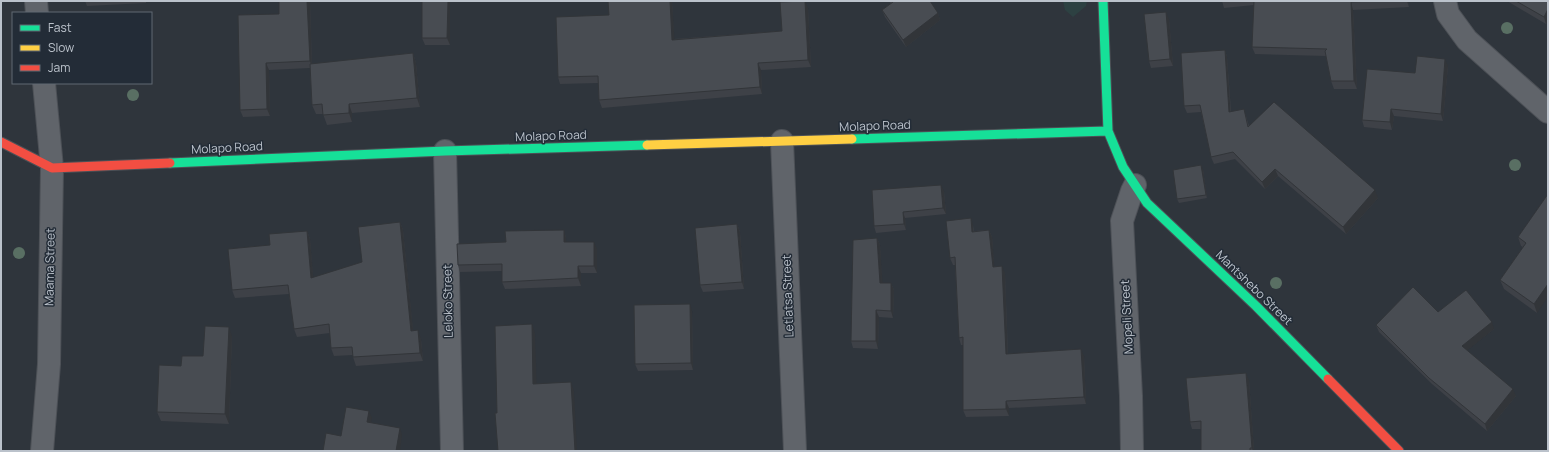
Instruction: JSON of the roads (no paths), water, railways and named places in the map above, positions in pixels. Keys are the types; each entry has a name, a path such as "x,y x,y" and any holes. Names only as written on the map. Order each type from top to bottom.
{"street":[{"path":"36,1 37,12"},
{"path":"1103,1 1108,131"},
{"path":"1445,1 1448,14 1467,40 1548,112"},
{"name":"Maama Street","path":"42,451 48,364 52,168 44,84"},
{"name":"Molapo Road","path":"1,142 52,168 445,151 1108,131"},
{"name":"Mantshebo Street","path":"1108,131 1123,167 1147,203 1261,312 1399,451"},
{"name":"Letlatsa Street","path":"782,141 795,451"},
{"name":"Leloko Street","path":"445,151 452,451"},
{"name":"Mopeli Street","path":"1132,451 1131,396 1122,222 1132,191 1136,185"}]}
